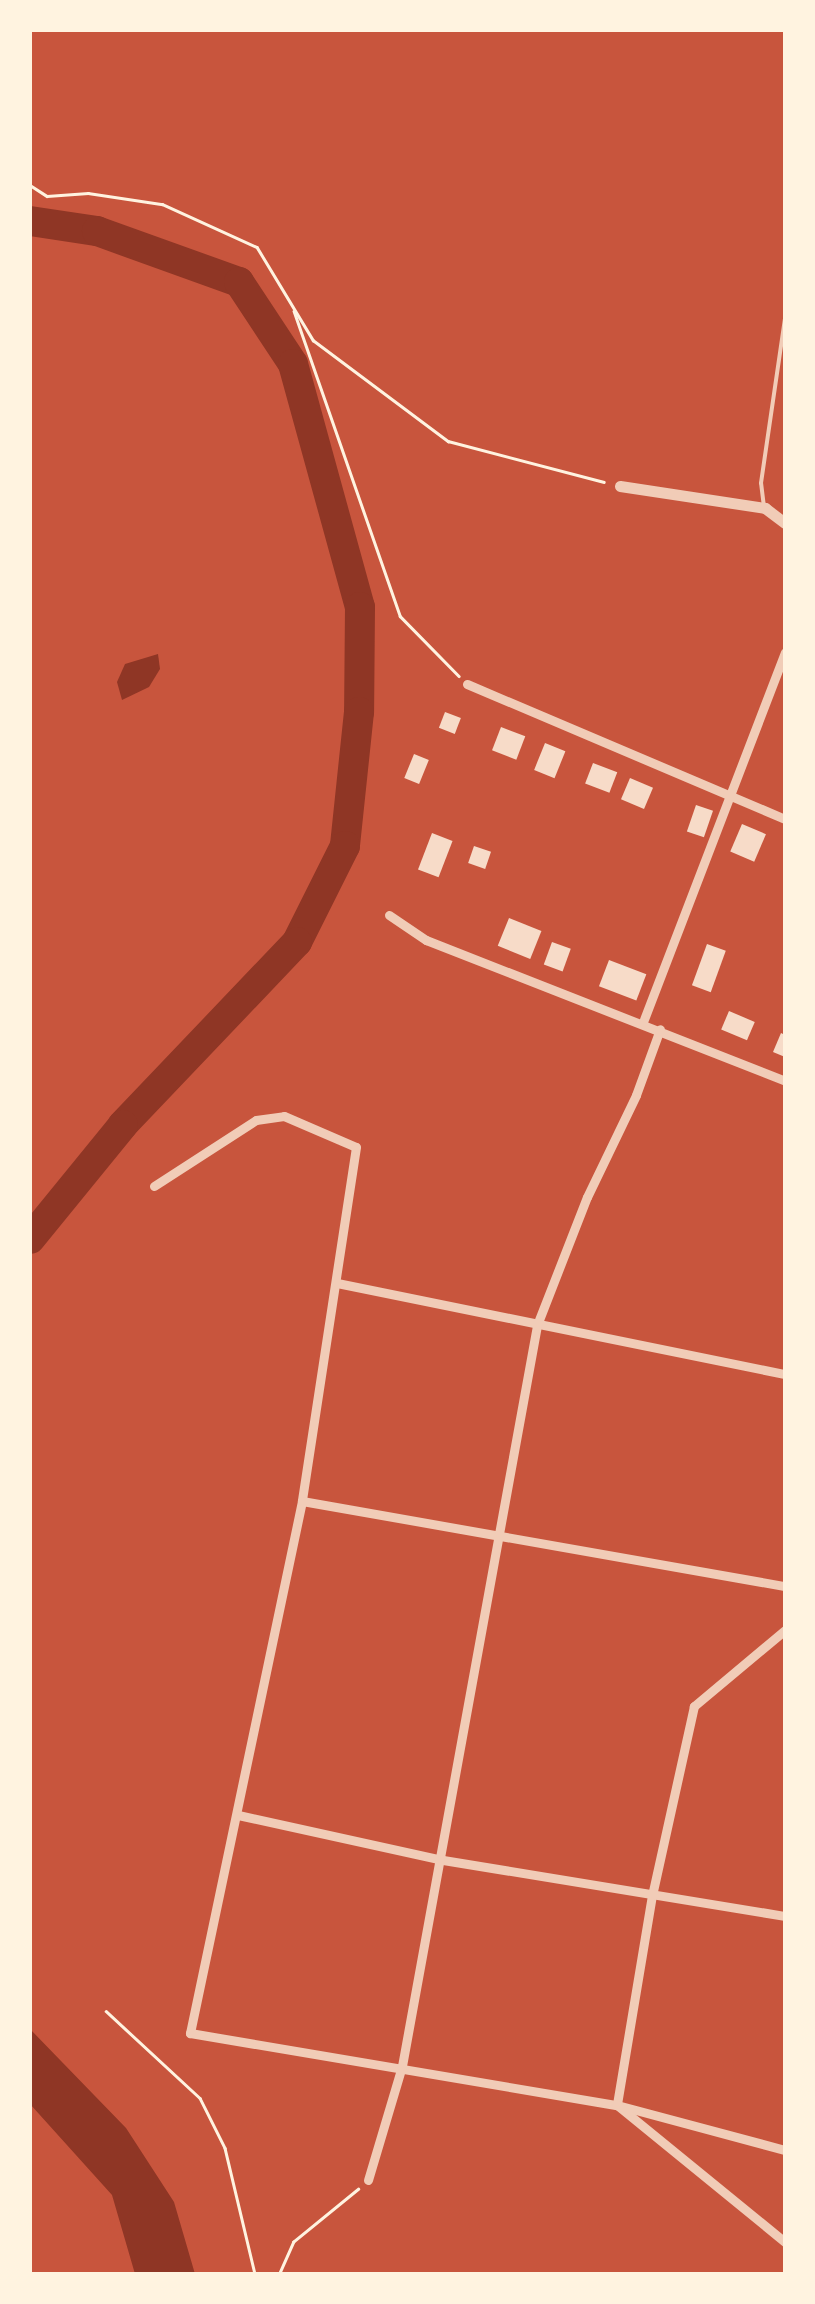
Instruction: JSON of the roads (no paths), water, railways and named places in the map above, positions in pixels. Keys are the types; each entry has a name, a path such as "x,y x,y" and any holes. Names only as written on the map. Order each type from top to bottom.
{"street":[{"path":"620,486 764,508 785,523"},
{"path":"643,1022 785,652"},
{"path":"467,684 785,819"},
{"path":"389,915 426,940 643,1022 785,1081"},
{"path":"368,2180 402,2066 443,1860 537,1324 587,1198 636,1096 660,1030"},
{"path":"154,1186 256,1120 284,1116 356,1147 302,1501 190,2033 617,2105 785,2150"},
{"path":"337,1283 785,1374"},
{"path":"302,1501 785,1586"},
{"path":"617,2105 652,1896 694,1706 785,1630"},
{"path":"238,1815 443,1860 785,1916"},
{"path":"617,2105 785,2242"}],"lane":[{"path":"764,508 761,482 785,319"}],"waterway":[{"path":"30,221 97,231 239,282 293,364 360,607 359,712 345,846 297,942 123,1125 30,1239"}]}
